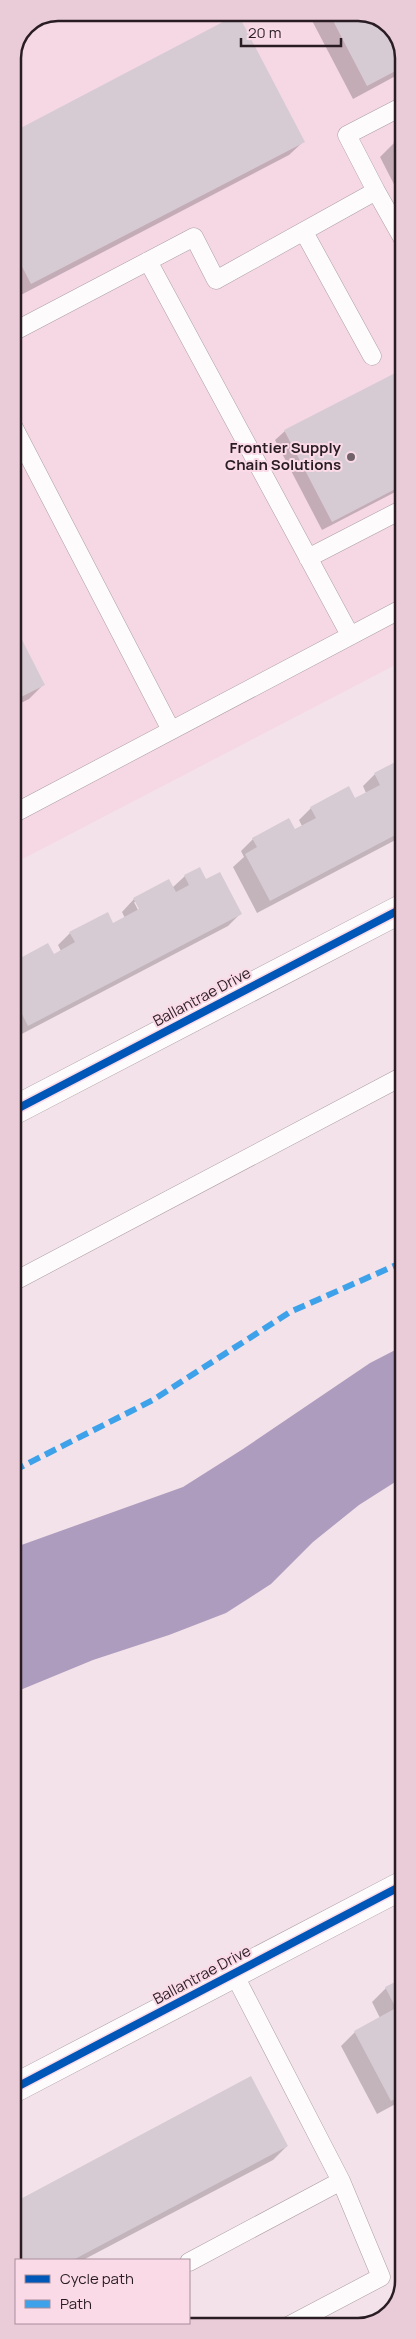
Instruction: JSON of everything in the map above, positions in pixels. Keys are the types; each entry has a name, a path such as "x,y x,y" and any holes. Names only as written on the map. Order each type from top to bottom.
{"street":[{"name":"Ballantrae Drive","path":"21,1107 394,912"},
{"name":"Ballantrae Drive","path":"22,2084 395,1889"}],"lane":[{"path":"394,111 347,135 394,223"},
{"path":"21,327 194,237 216,280 376,191"},
{"path":"304,232 372,356"},
{"path":"148,261 350,635"},
{"path":"21,442 171,730"},
{"path":"308,558 394,514"},
{"path":"21,810 394,612"},
{"path":"22,1277 394,1081"},
{"path":"234,1974 341,2181 381,2277 305,2317"},
{"path":"190,2261 341,2181"}],"shaded area":[{"path":"59,21 360,21 372,24 384,32 391,42 394,54 394,666 21,860 21,59 24,44 32,32 44,24"},
{"path":"395,1350 395,1482 359,1505 313,1542 271,1584 226,1613 169,1635 93,1660 22,1689 22,1545 183,1487 370,1363"}],"building":[{"path":"225,21 242,21 305,142 31,284 21,265 21,128"},
{"path":"333,21 360,21 372,24 384,32 391,42 394,54 394,72 367,86"},
{"name":"Frontier Supply Chain Solutions","path":"394,374 394,490 332,522 284,430"},
{"path":"21,638 45,685 21,697"},
{"path":"394,762 394,836 270,901 245,854 257,847 252,838 289,818 295,829 316,818 310,807 349,786 355,798 380,785 374,773"},
{"path":"200,867 206,879 220,872 242,914 28,1026 21,1013 21,957 48,943 54,954 75,942 69,932 108,912 113,923 139,909 133,898 169,879 176,892 189,885 184,875"},
{"path":"395,1982 395,2006 385,1987"},
{"path":"395,2009 395,2099 391,2101 354,2031"},
{"path":"251,2076 288,2146 75,2259 22,2259 22,2198"}],"marked path":[{"path":"22,1467 153,1400 290,1312 395,1266"}],"cycle path":[{"path":"21,1107 394,912"},
{"path":"22,2084 395,1889"}],"place":[{"name":"Frontier Supply Chain Solutions","path":"351,457"}]}
